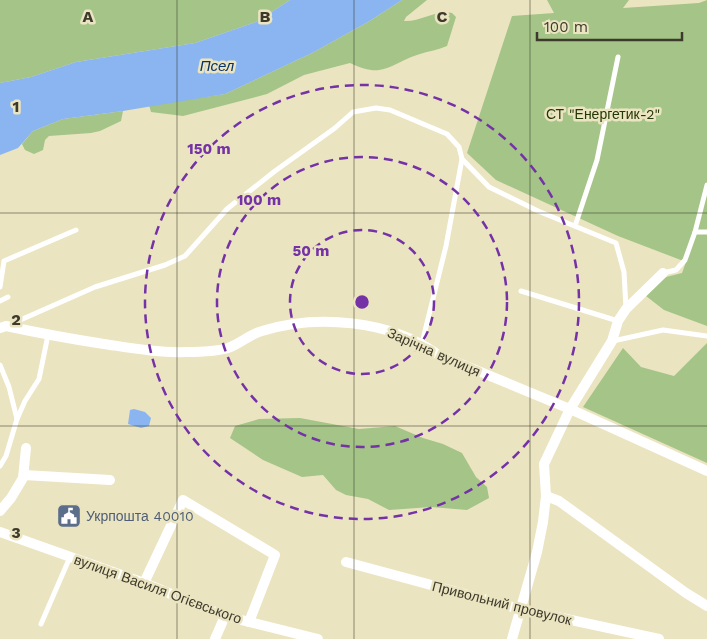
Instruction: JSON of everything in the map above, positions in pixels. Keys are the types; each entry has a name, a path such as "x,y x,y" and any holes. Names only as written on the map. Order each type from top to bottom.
{"street":[{"path":"512,639 537,552 543,522 546,496 544,464 570,410 612,341 618,322 626,308 663,273"},
{"name":"Зарічна вулиця","path":"3,327 156,352 189,352 227,348 260,331 297,323 340,322 385,329 422,343 437,354 707,471"},
{"path":"0,511 11,498 24,475 26,448"},
{"path":"24,475 110,480"},
{"path":"546,496 559,501 686,593 707,606"},
{"path":"144,583 183,500 275,555 249,622"},
{"name":"вулиця Василя Огієвського","path":"0,532 144,583 226,616 318,639"},
{"name":"Привольний провулок","path":"346,562 520,609 659,639"},
{"path":"215,639 226,616"}],"lane":[{"path":"575,226 597,160 618,56"},
{"path":"3,327 95,286 166,265 185,256 227,209 274,171 335,128 353,112 376,108 390,110 447,134 459,147 462,159 446,246 422,343"},
{"path":"462,159 490,187 538,211 616,243 624,272 626,308"},
{"path":"663,273 676,270 685,260 695,232 707,185"},
{"path":"0,288 4,261 76,230"},
{"path":"695,232 707,232"},
{"path":"521,291 618,322"},
{"path":"0,301 8,297"},
{"path":"612,341 663,330 707,336"},
{"path":"0,466 6,456 17,419 25,401 39,380 48,335"},
{"path":"0,365 9,387 17,419"},
{"path":"41,624 70,556"}],"green space":[{"path":"0,0 290,0 256,22 195,43 76,62 31,77 0,83"},
{"path":"402,0 427,0 406,17 404,21 416,20 439,13 452,13 456,17 447,46 379,70 362,68 350,63 304,75 267,94 183,116 151,112 149,105 225,94 312,53 368,22"},
{"name":"СТ \"Енергетик-2\"","path":"547,0 629,0 623,8 699,3 707,0 707,326 664,310 646,296 666,277 682,273 686,262 618,236 496,180 467,153 512,16 554,13"},
{"path":"123,111 121,121 100,131 49,136 45,140 43,150 34,154 25,150 22,144 33,131 63,119"},
{"path":"707,343 707,463 583,407 623,348 641,367 674,376"},
{"path":"300,418 359,429 395,426 443,444 462,453 476,477 487,487 489,498 467,510 431,507 389,510 368,499 346,495 336,490 323,475 302,477 263,460 230,438 235,426 259,419"}],"water":[{"name":"Псел","path":"290,0 402,0 368,22 312,53 225,94 63,119 33,131 18,148 0,155 0,83 31,77 76,62 195,43 256,22"},
{"path":"134,409 145,412 151,418 149,426 141,428 128,424 130,410"}],"place":[{"name":"Укрпошта 40010","path":"69,516"}]}
